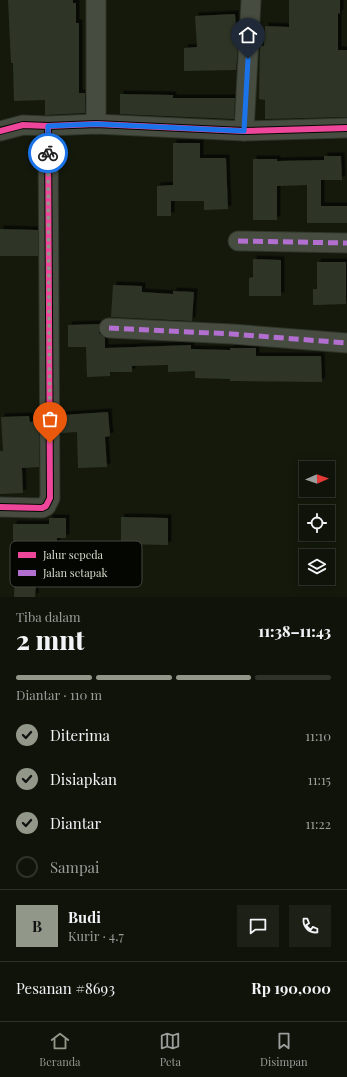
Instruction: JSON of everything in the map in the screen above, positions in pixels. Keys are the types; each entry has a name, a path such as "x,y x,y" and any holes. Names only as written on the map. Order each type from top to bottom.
{"street":[{"path":"96,0 96,124"},
{"path":"244,131 251,1"},
{"path":"0,131 23,125 48,126 96,124 244,131 347,128"},
{"path":"0,507 42,508 48,504 50,498 48,126"},
{"path":"238,241 347,243"},
{"path":"109,328 232,334 347,343"}],"building":[{"path":"8,0 73,0 73,3 76,3 76,23 79,23 79,93 85,93 85,113 45,115 45,100 14,101 13,63 11,63"},
{"path":"289,0 340,0 340,14 338,13 338,50 347,50 347,117 265,119 265,100 259,99 260,46 264,46 265,26 289,27"},
{"path":"235,14 238,47 236,70 184,71 184,48 197,47 195,16"},
{"path":"120,94 173,95 173,98 235,98 234,119 120,114"},
{"path":"173,143 200,143 200,158 226,158 228,209 204,210 204,201 171,201 171,216 157,216 157,186 173,185"},
{"path":"324,156 341,156 342,180 321,180 321,206 347,206 347,223 307,223 307,185 277,186 277,220 253,220 253,159 277,159 277,161 324,160"},
{"path":"0,229 38,230 38,256 0,256"},
{"path":"253,259 281,260 281,296 249,296 249,278 253,277"},
{"path":"317,262 346,262 346,304 313,305 313,289 317,289"},
{"path":"113,285 142,286 142,292 173,294 173,291 194,292 192,321 111,317"},
{"path":"99,324 99,333 105,338 105,348 191,345 191,349 230,350 230,348 256,348 256,356 321,356 322,382 230,381 230,379 195,378 195,371 168,372 168,365 132,366 132,372 110,372 110,376 87,377 86,347 68,347 68,325"},
{"path":"108,412 110,436 105,437 107,467 78,468 77,432 61,433 61,420 63,420 62,415"},
{"path":"29,416 30,422 39,421 39,467 22,468 23,493 0,494 0,451 3,451 1,417"},
{"path":"121,517 168,518 168,545 142,544 142,541 121,541"},
{"path":"49,518 66,518 66,538 57,538 57,541 13,541 13,524 49,524"},
{"path":"14,587 36,587 35,597 14,597"}],"marked path":[{"path":"238,241 347,243"},
{"path":"109,328 232,334 347,343"}],"cycle path":[{"path":"0,131 23,125 48,126 96,124 244,131 347,128"},
{"path":"0,507 42,508 46,506 50,498 48,126"}],"way so far":[{"path":"48,153 50,443"}],"route":[{"path":"48,153 48,126 96,124 244,131 248,59"}]}
